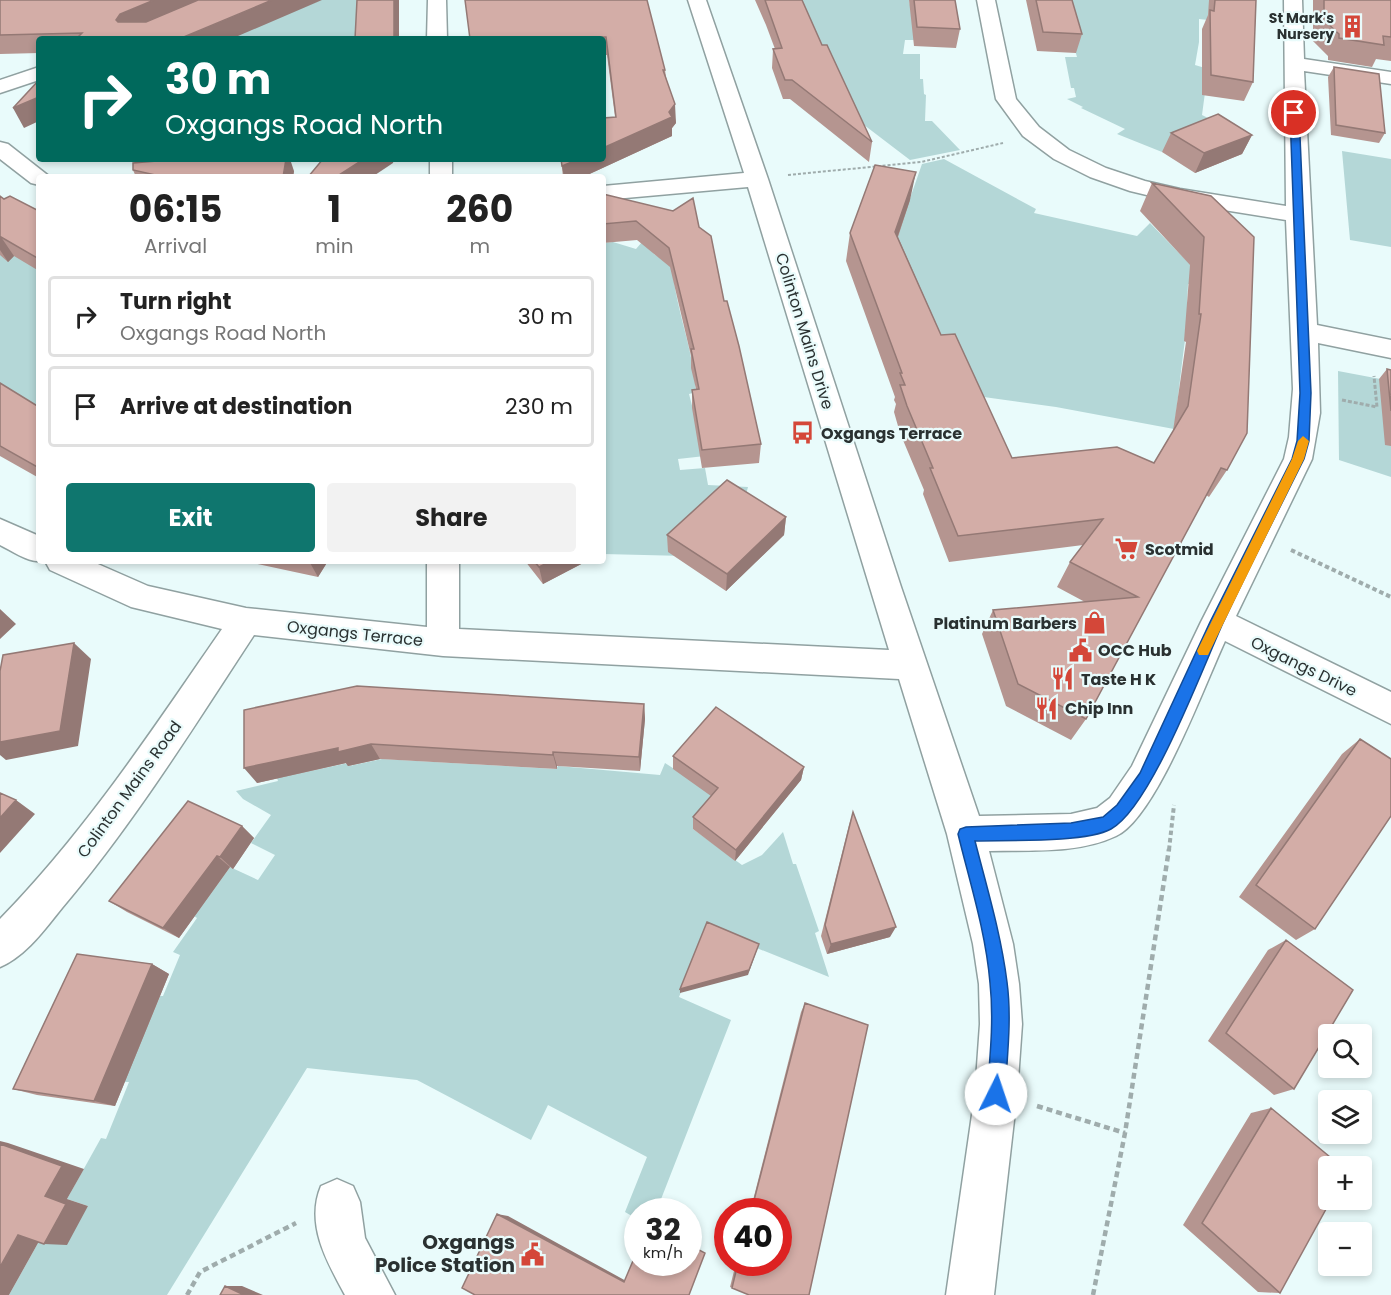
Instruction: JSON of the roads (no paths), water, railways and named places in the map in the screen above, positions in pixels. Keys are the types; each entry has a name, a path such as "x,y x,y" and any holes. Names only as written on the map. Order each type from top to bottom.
{"street":[{"path":"437,0 437,36"},
{"name":"Colinton Mains Drive","path":"697,0 758,179 882,576 966,834 993,944 999,984 1001,1024 996,1094 970,1295"},
{"path":"986,0 1007,102 1035,136 1066,157 1118,181 1189,197 1298,215"},
{"path":"966,834 1071,831 1106,824 1123,810 1145,778 1217,622 1298,459 1303,441 1306,393 1298,215 1293,0"},
{"path":"1294,63 1391,78"},
{"path":"0,87 36,74"},
{"path":"0,149 36,176"},
{"path":"606,193 758,179"},
{"path":"1303,331 1381,347"},
{"path":"0,531 36,549"},
{"name":"Oxgangs Terrace","path":"68,564 142,598 246,621 443,642 912,665"},
{"path":"443,564 443,642"},
{"name":"Colinton Mains Road","path":"0,947 35,913 99,834 246,621"},
{"name":"Oxgangs Drive","path":"1217,622 1391,709"},
{"path":"338,1202 344,1244 371,1295"}],"place":[{"name":"St Mark's Nursery","path":"1352,26"},
{"name":"Oxgangs Terrace","path":"803,433"},
{"name":"Scotmid","path":"1127,549"},
{"name":"Platinum Barbers","path":"1095,623"},
{"name":"OCC Hub","path":"1080,650"},
{"name":"Taste H K","path":"1063,679"},
{"name":"Chip Inn","path":"1047,708"},
{"name":"Oxgangs Police Station","path":"533,1254"}]}
